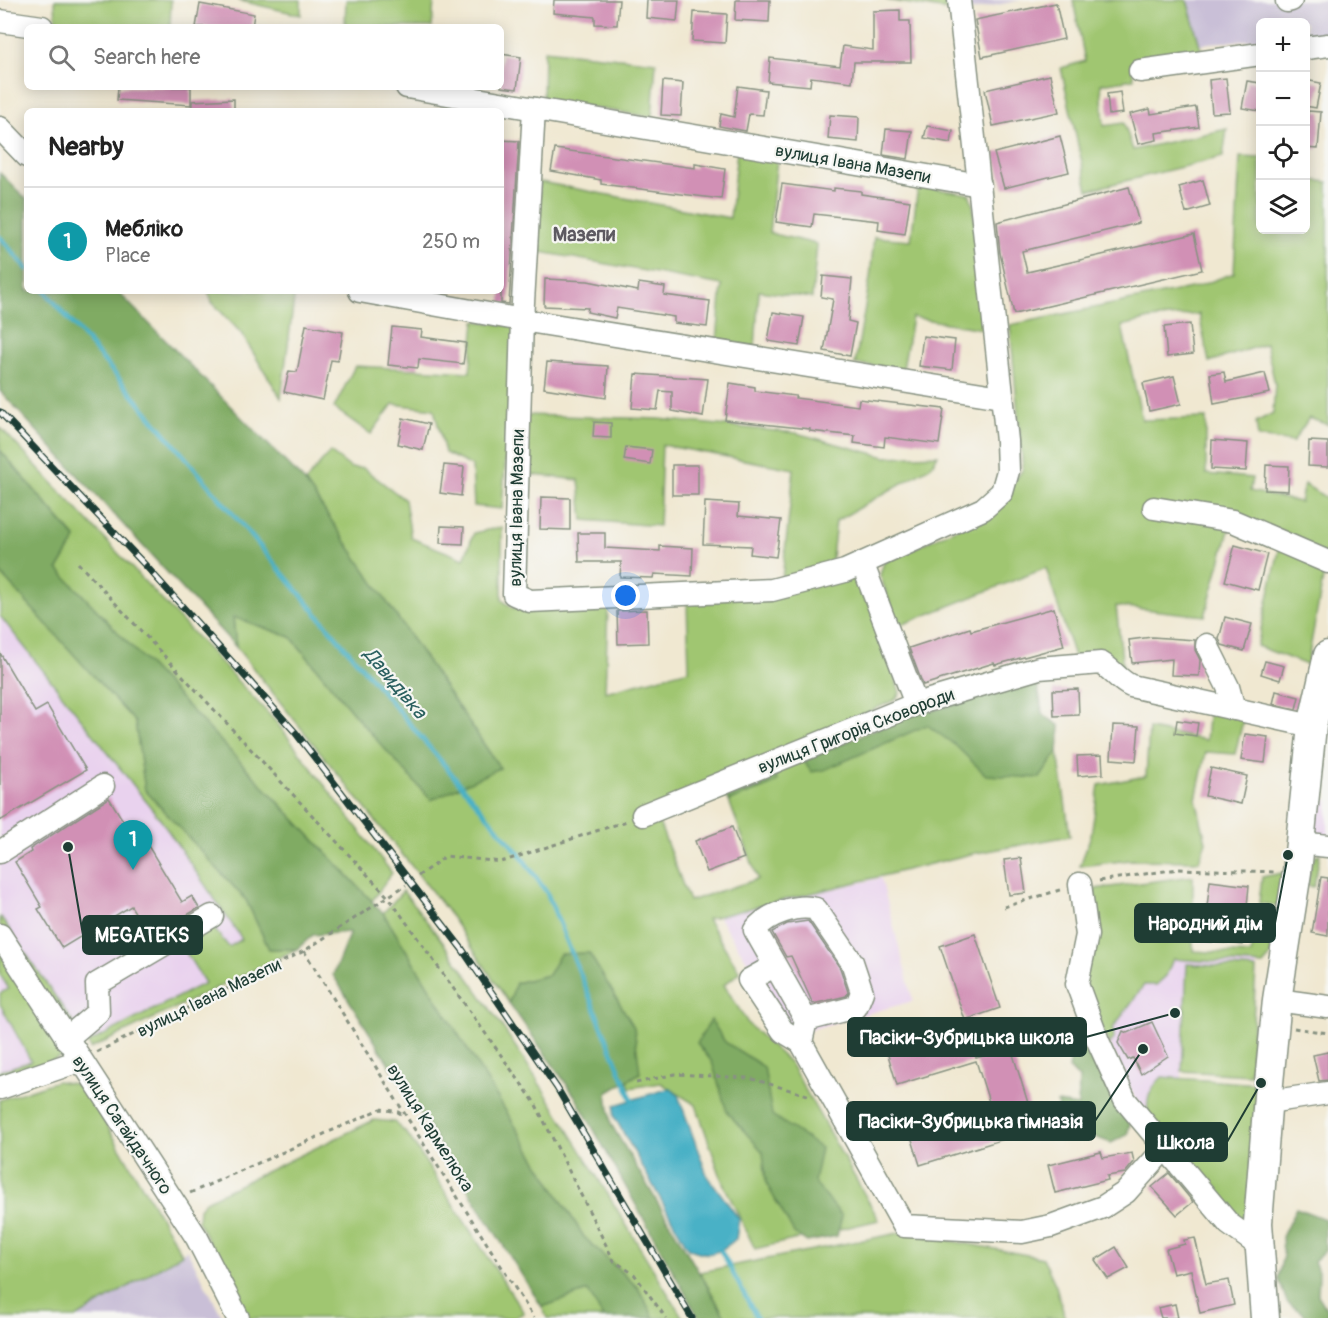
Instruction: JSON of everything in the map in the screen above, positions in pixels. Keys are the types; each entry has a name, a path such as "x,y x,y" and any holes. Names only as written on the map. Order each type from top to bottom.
{"main road":[{"path":"1265,1318 1258,1245 1277,1000 1297,872 1312,726 1328,655"}],"street":[{"name":"вулиця Івана Мазепи","path":"522,320 514,585 514,594 519,598 530,601 771,590 863,565 983,509 1002,492 1008,471 959,0"},
{"path":"0,21 24,24"},
{"path":"1310,47 1328,45"},
{"path":"1140,71 1256,55"},
{"name":"вулиця Івана Мазепи","path":"423,90 980,185"},
{"path":"522,320 534,109"},
{"path":"0,128 24,153"},
{"path":"377,294 522,320 1001,397"},
{"path":"1154,508 1233,521 1328,562"},
{"path":"863,565 916,704"},
{"path":"1207,645 1227,687 1234,710"},
{"name":"вулиця Григорія Сковороди","path":"643,815 916,704 1039,668 1101,663 1109,668 1117,679 1131,686 1312,726"},
{"path":"0,852 103,786"},
{"path":"1299,843 1328,846"},
{"path":"1080,884 1087,935 1077,984 1098,1041 1125,1100 1229,1224 1258,1245"},
{"path":"801,1042 806,1020 755,930 763,920 805,906 816,909 852,962 862,993 856,1007 806,1020"},
{"path":"66,1039 98,1011 97,984 212,916"},
{"name":"вулиця Сагайдачного","path":"0,935 79,1061 197,1238 238,1318"},
{"path":"774,966 749,980 783,1031 801,1042 833,1103 904,1226 1022,1232 1051,1226 1103,1207 1126,1192 1165,1148"},
{"path":"1277,1000 1328,1008"},
{"path":"0,1089 79,1061"},
{"path":"1268,1101 1328,1093"}],"path":[{"path":"78,562 389,898 536,1103 614,1261 634,1274 666,1318"},
{"path":"418,876 446,856 501,862 643,815"},
{"path":"1004,906 1080,884 1178,869 1297,872"},
{"name":"вулиця Івана Мазепи","path":"79,1061 304,951 406,885"},
{"name":"вулиця Кармелюка","path":"304,951 534,1318"},
{"path":"636,1083 675,1074 749,1078 833,1103"},
{"path":"172,1200 381,1109 398,1112 408,1119"}],"shaded area":[{"path":"966,0 1021,0 967,11"},
{"path":"1187,0 1328,0 1328,35 1310,36 1310,18 1256,18 1256,39 1198,44"},
{"path":"0,616 160,819 242,939 206,983 88,1043 0,915"},
{"path":"1312,797 1328,800 1328,839 1314,837"},
{"path":"881,878 913,1001 794,1034 718,916"},
{"path":"1173,959 1257,964 1250,1075 1182,1071 1182,1079 1162,1077 1148,1116 1138,1105 1082,983"},
{"path":"0,975 50,1053 0,1071"},
{"path":"187,1250 223,1318 76,1318"}],"green space":[{"path":"55,0 171,0 170,24 56,23"},
{"path":"237,0 301,0 301,15"},
{"path":"346,0 434,0 432,24 345,24"},
{"path":"886,0 947,0 948,10"},
{"path":"1073,0 1187,0 1203,56 1131,64 1134,79 1101,84 1104,126 1124,123 1133,150 1227,129 1223,157 1088,190 1061,68 1085,61"},
{"path":"544,50 656,62 652,117 543,100"},
{"path":"737,151 777,160 769,233 817,244 812,298 759,291 755,347 717,341 722,285 535,251 540,182 730,218"},
{"path":"1240,157 1256,158 1256,234 1310,234 1310,170 1311,180 1328,182 1328,425 1309,418 1293,442 1258,437 1256,422 1273,413 1275,384 1266,344 1209,362 1199,314 1150,319 1122,326 1142,420 1206,418 1206,474 1252,478 1250,491 1300,502 1304,484 1328,499 1328,555 1230,527 1205,616 1116,606 1124,676 1074,657 1046,568 898,626 880,575 884,562 993,512 1023,469 1010,325 1196,287 1234,273"},
{"path":"0,173 24,197 24,294 120,294 305,482 500,768 431,800 365,727 291,637 233,617 236,647 0,391"},
{"path":"918,186 969,194 973,203 982,329 912,317 903,369 855,364 870,278 874,237 911,240"},
{"path":"209,294 295,294 281,398 241,333 212,302"},
{"path":"475,321 515,326 502,509 474,506 472,466 445,453 434,409 393,404 371,434 334,408 355,366 470,372"},
{"path":"525,415 659,419 796,433 886,457 938,455 930,467 836,521 831,566 782,579 794,469 662,445 659,526 583,520 579,480 525,474"},
{"path":"0,427 277,723 392,873 372,901 58,569 76,538 0,450"},
{"path":"0,450 76,539 58,569 383,913 584,1237 638,1288 654,1318 603,1318 588,1291 542,1307 333,975 350,932 313,935 297,949 269,949 246,900 145,790 135,722 0,573"},
{"path":"330,452 351,468 363,468 405,500 411,538 464,559 474,533 502,527 502,600 513,608 608,607 605,692 689,670 687,602 844,576 863,578 900,693 895,700 821,733 658,820 689,901 758,879 729,801 724,795 828,748 1036,675 1045,727 1058,752 1070,836 971,854 707,919 740,972 724,985 749,1025 790,1063 879,1220 755,1249 723,1183 696,1105 661,1083 630,1088 580,953 548,975 516,983 509,1003 446,909 236,647 233,617 291,637 365,727 500,768 305,482"},
{"path":"1280,546 1325,568 1307,665 1257,646"},
{"path":"0,573 135,722 145,790 246,900 269,949 297,949 90,1049 88,1043 205,983 180,943 211,925 229,947 242,939 160,819 0,616"},
{"path":"1037,684 1042,714 1060,726 1058,752 1040,778 986,775 956,746 927,725 824,770 811,772 804,761 895,720"},
{"path":"1209,708 1244,717 1235,754 1206,752 1196,799 1206,842 1199,861 1130,860 1080,866 1091,835 1099,785 1146,776 1149,729 1206,740"},
{"path":"775,771 777,781 771,785 729,801 724,795 728,787"},
{"path":"1320,854 1312,887 1308,885 1311,865 1316,855"},
{"path":"1282,873 1278,906 1259,903 1262,877"},
{"path":"1193,876 1193,951 1251,954 1255,934 1274,935 1270,957 1263,965 1173,959 1166,976 1156,985 1144,985 1113,1028 1114,1039 1109,1044 1082,983 1092,944 1095,889"},
{"path":"403,891 442,941 515,1046 584,1154 683,1318 654,1318 638,1288 584,1237 383,913"},
{"path":"0,917 74,1024 64,1025 0,927"},
{"path":"0,951 60,1044 61,1057 0,1082 0,1071 31,1061 0,1004 0,993 9,989 0,975"},
{"path":"589,953 634,1027 640,1073 607,1093 611,1124 726,1318 699,1318 575,1096 509,1003 516,983 548,975 560,954"},
{"path":"1187,964 1256,969 1250,1075 1182,1071"},
{"path":"711,1020 725,1042 764,1067 772,1115 821,1148 814,1182 842,1216 837,1236 807,1242 794,1233 766,1183 763,1152 727,1112 712,1062 697,1043"},
{"path":"1074,1040 1097,1053 1130,1124 1127,1135 1111,1143 1084,1133 1061,1131 1057,1103 1078,1106 1079,1078 1069,1069"},
{"path":"1162,1077 1258,1084 1248,1214 1243,1218 1237,1217 1148,1116 1149,1095"},
{"path":"57,1081 74,1084 89,1095 182,1254 76,1318 0,1318 0,1100"},
{"path":"374,1120 394,1122 408,1135 524,1313 513,1318 248,1318 198,1221 199,1209 205,1201"},
{"path":"1296,1208 1325,1219 1325,1251 1314,1261 1319,1274 1318,1295 1328,1311 1326,1318 1309,1318 1287,1302 1278,1278 1283,1255 1282,1237"},
{"path":"904,1232 1043,1258 1056,1286 1065,1318 726,1318 700,1272"},
{"path":"588,1290 603,1318 547,1318 542,1307"}],"water":[{"path":"670,1088 678,1095 707,1175 739,1219 736,1239 714,1253 702,1253 688,1248 614,1116 615,1105"}],"building":[{"path":"554,0 619,0 617,25 595,24 595,17 553,13"},
{"path":"647,0 679,0 677,21 646,18"},
{"path":"736,0 770,0 769,22 735,20"},
{"path":"1056,3 1064,39 982,57 975,20"},
{"path":"200,4 254,14 252,24 197,24"},
{"path":"900,10 900,21 910,21 911,62 854,62 852,82 811,77 810,86 768,82 770,58 840,66 843,46 873,50 873,11"},
{"path":"694,12 727,14 725,43 692,41"},
{"path":"504,54 521,57 517,89 504,87"},
{"path":"1050,75 1059,112 993,126 985,90"},
{"path":"1226,78 1230,112 1212,113 1209,80"},
{"path":"663,81 683,83 681,116 661,115"},
{"path":"1247,81 1256,82 1256,110 1242,108"},
{"path":"1310,81 1321,83 1316,108 1310,107"},
{"path":"738,86 766,90 763,115 749,114 746,131 719,126 721,114 734,117"},
{"path":"118,90 191,90 191,105 117,100"},
{"path":"1120,92 1123,113 1109,115 1107,94"},
{"path":"234,99 234,108 192,108 192,101"},
{"path":"1196,107 1199,127 1156,133 1157,140 1138,144 1130,114 1150,109 1151,114"},
{"path":"1310,111 1321,112 1318,149 1310,148"},
{"path":"830,115 859,117 858,142 828,139"},
{"path":"927,126 953,131 951,143 924,138"},
{"path":"886,129 912,131 908,159 883,155"},
{"path":"1060,136 1069,172 1004,188 994,153"},
{"path":"504,140 519,141 509,304 501,303 501,294 504,294"},
{"path":"555,149 695,168 695,164 725,169 721,199 601,184 601,180 551,171"},
{"path":"1203,180 1210,206 1186,213 1179,187"},
{"path":"782,184 834,191 834,188 861,191 861,194 910,201 905,234 878,230 879,221 814,214 812,227 776,222"},
{"path":"1129,187 1139,223 1022,251 1027,272 1194,234 1202,270 1014,314 1000,253 997,222"},
{"path":"823,276 852,279 848,321 856,323 850,356 824,351 833,299 821,297"},
{"path":"545,279 588,281 638,291 639,283 665,287 664,295 710,301 707,327 674,323 674,317 617,308 615,318 587,312 588,308 544,306"},
{"path":"773,312 804,317 799,346 768,341"},
{"path":"1190,324 1193,354 1167,357 1164,327"},
{"path":"306,325 343,332 338,361 331,360 323,400 284,392 289,371 297,372"},
{"path":"392,327 422,330 421,337 466,343 463,364 419,359 418,368 388,365"},
{"path":"923,336 955,340 952,370 919,366"},
{"path":"547,362 608,366 606,398 544,388"},
{"path":"1224,372 1226,382 1265,373 1270,393 1214,404 1210,374"},
{"path":"635,374 708,379 703,417 672,411 672,392 660,391 657,410 632,408"},
{"path":"1174,376 1181,404 1149,411 1143,383"},
{"path":"730,383 755,387 755,391 858,406 859,399 944,409 939,444 885,437 884,447 854,443 855,436 725,420"},
{"path":"403,418 429,424 423,450 398,444"},
{"path":"594,422 611,423 611,438 593,437"},
{"path":"1212,440 1248,443 1246,471 1211,469"},
{"path":"1309,441 1328,442 1328,467 1308,466"},
{"path":"626,447 652,450 650,464 624,460"},
{"path":"444,465 464,467 461,496 440,493"},
{"path":"672,465 698,465 698,495 672,495"},
{"path":"1266,465 1289,466 1288,491 1265,490"},
{"path":"541,497 570,498 570,530 540,529"},
{"path":"705,502 739,504 738,516 781,520 776,557 750,554 751,546 703,544"},
{"path":"441,526 464,527 463,544 440,543"},
{"path":"578,533 605,533 605,548 660,551 660,546 693,548 692,576 654,574 653,578 620,577 621,562 579,562"},
{"path":"1235,545 1267,554 1258,590 1225,581"},
{"path":"1054,608 1064,646 995,665 994,663 923,685 909,648 970,628 971,631"},
{"path":"647,610 648,643 618,644 617,611"},
{"path":"1225,617 1252,624 1244,651 1222,645 1219,639"},
{"path":"1152,637 1195,640 1195,650 1200,660 1199,676 1171,675 1172,659 1132,663 1129,640"},
{"path":"0,653 35,712 47,705 86,770 0,821"},
{"path":"1265,661 1284,666 1280,680 1261,674"},
{"path":"1078,689 1079,715 1054,716 1053,690"},
{"path":"1276,691 1299,697 1296,709 1273,704"},
{"path":"1177,720 1198,723 1196,736 1175,733"},
{"path":"1113,725 1139,726 1136,761 1111,759"},
{"path":"1245,734 1268,737 1265,763 1241,760"},
{"path":"1102,755 1103,774 1078,776 1077,756"},
{"path":"1211,768 1247,776 1241,804 1205,796"},
{"path":"109,798 140,848 147,844 182,902 192,896 199,908 150,937 131,906 62,948 38,909 42,907 15,862 31,852 30,849"},
{"path":"732,827 744,858 707,872 695,841"},
{"path":"1021,858 1026,893 1009,895 1004,860"},
{"path":"1321,877 1328,878 1328,936 1312,933"},
{"path":"1210,881 1249,886 1243,945 1203,941"},
{"path":"808,921 840,968 848,992 846,996 813,1004 791,956 786,957 772,932 787,924"},
{"path":"975,934 1000,1008 965,1020 940,946"},
{"path":"965,1020 976,1058 1011,1048 1036,1129 920,1165 910,1133 991,1108 976,1061 897,1085 885,1045"},
{"path":"1152,1022 1168,1056 1141,1074 1133,1058 1128,1060 1118,1043 1123,1031 1127,1033"},
{"path":"1328,1052 1328,1080 1319,1081 1313,1055"},
{"path":"1101,1152 1103,1158 1132,1153 1134,1162 1125,1173 1107,1176 1108,1180 1055,1193 1048,1165"},
{"path":"1169,1173 1193,1202 1177,1215 1152,1187"},
{"path":"1195,1238 1206,1284 1229,1280 1234,1305 1200,1313 1191,1270 1173,1274 1166,1249 1185,1244 1184,1240"},
{"path":"1116,1247 1129,1268 1108,1279 1095,1260"},
{"path":"1175,1304 1178,1318 1161,1318 1158,1308"}],"waterway":[{"name":"Давидівка","path":"0,237 24,265"},
{"name":"Давидівка","path":"48,294 521,856 547,893 634,1105"},
{"path":"721,1251 757,1318"}],"railway":[{"path":"0,412 146,566 295,732 462,949 557,1088 692,1318"}],"place":[{"name":"MEGATEKS","path":"68,847"},
{"name":"Народний дім","path":"1288,855"},
{"name":"Мебліко","path":"133,870"},
{"name":"Пасіки-Зубрицька школа","path":"1175,1013"},
{"name":"Пасіки-Зубрицька гімназія","path":"1143,1049"},
{"name":"Школа","path":"1261,1083"}],"district":[{"name":"Мазепи","path":"584,234"}]}
